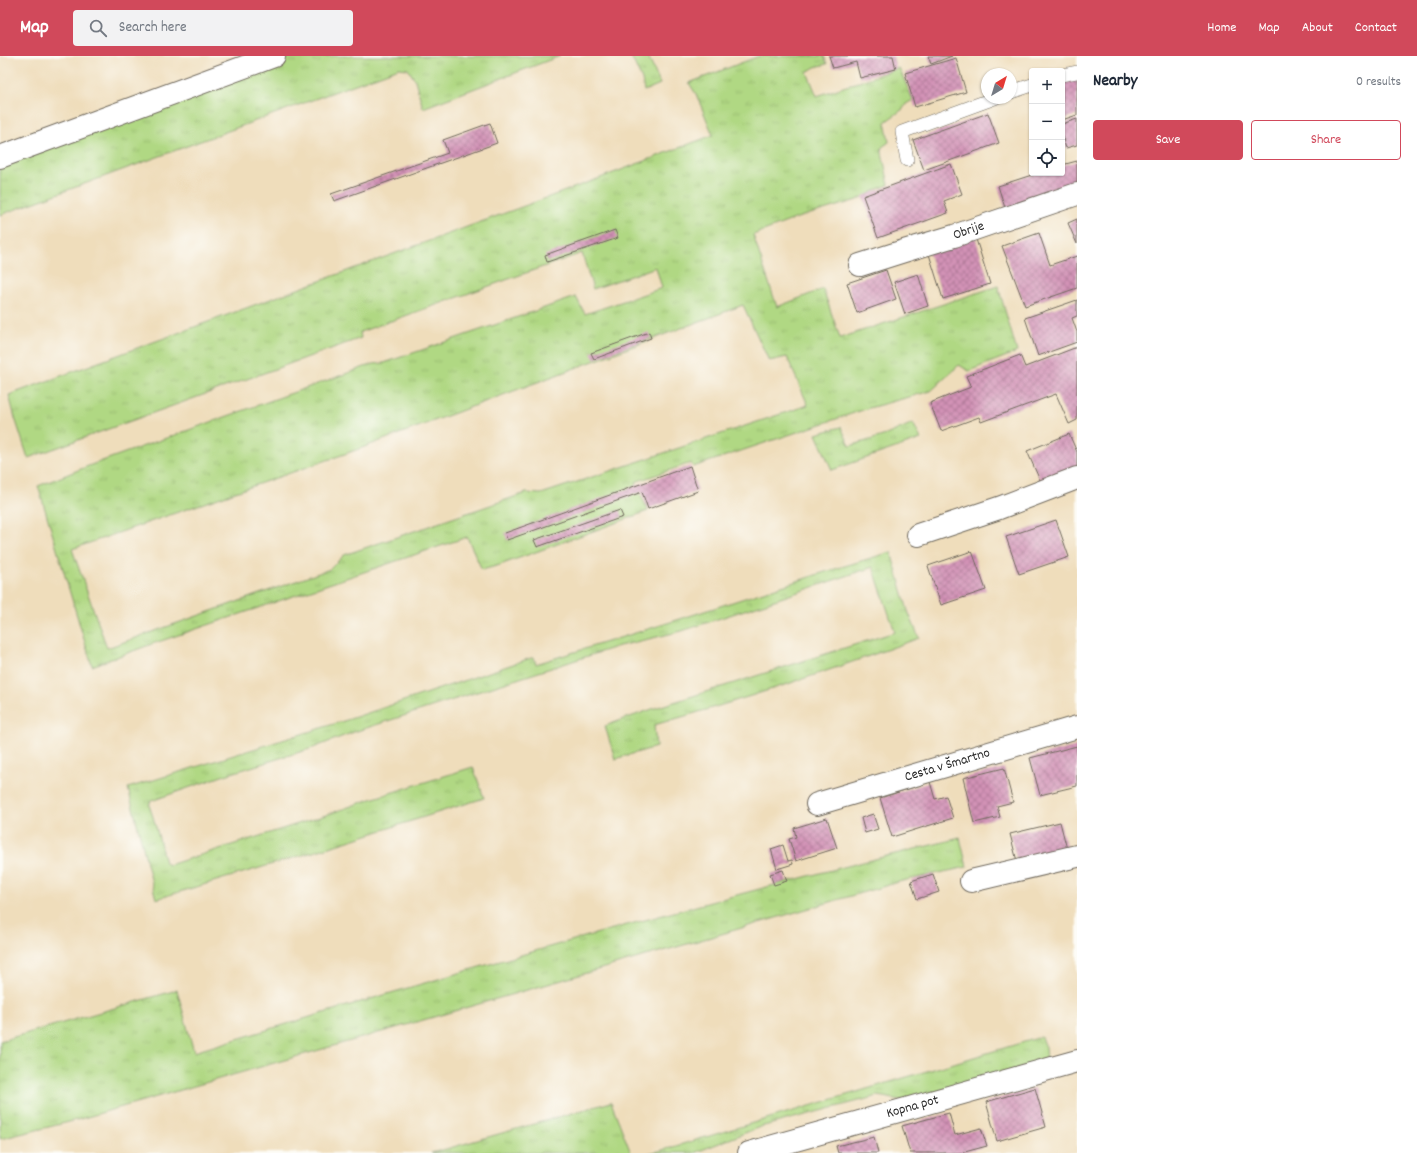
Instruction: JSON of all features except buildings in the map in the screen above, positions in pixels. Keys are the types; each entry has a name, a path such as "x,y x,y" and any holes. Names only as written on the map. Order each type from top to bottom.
{"street":[{"path":"0,157 274,56"},
{"name":"Obrije","path":"860,265 954,236 1077,194"},
{"path":"918,535 998,508 1077,478"},
{"name":"Cesta v Šmartno","path":"817,804 1077,727"},
{"path":"971,881 1077,856"},
{"name":"Kopna pot","path":"749,1153 1077,1062"}],"lane":[{"path":"1065,74 1077,72"},
{"path":"1017,90 1029,86"},
{"path":"907,160 902,132 981,103"}],"green space":[{"path":"292,56 560,56 423,108 415,80 408,69 399,68 0,215 0,166"},
{"path":"631,56 648,56 660,84 644,91 642,80"},
{"path":"759,56 824,56 827,64 815,67 807,72 817,96 899,68 913,100 885,122 889,142 881,148 889,185 857,200 800,217 753,235 777,307 823,289 840,338 998,286 1017,352 969,371 959,365 931,391 869,408 693,467 691,463 635,482 648,511 500,565 482,570 467,537 152,644 92,666 38,486 91,465 373,364 384,363 576,297 585,314 662,288 656,267 593,289 582,253 360,332 361,338 28,458 9,395 587,183 713,135 696,94 689,83","holes":["743,305 769,361 787,357 808,405 541,494 526,493 344,555 330,569 107,648 72,549 359,449"]},
{"path":"913,423 921,439 832,470 816,434 841,427 850,446 886,435"},
{"path":"891,552 908,611 919,638 787,684 654,725 656,747 615,759 605,726 655,708 895,632 873,567 682,631 619,646 354,732 313,748 225,775 151,801 149,805 165,863 169,865 473,767 484,798 323,849 156,899 128,788 350,719 534,657 536,664"},
{"path":"960,838 967,867 902,881 73,1121 0,1139 0,1041 177,990 194,1052 576,939 768,887"},
{"path":"1041,1037 1045,1048 1046,1061 905,1101 878,1096 760,1127 694,1153 649,1153 659,1151"},
{"path":"611,1102 631,1153 431,1153 446,1149"}]}
